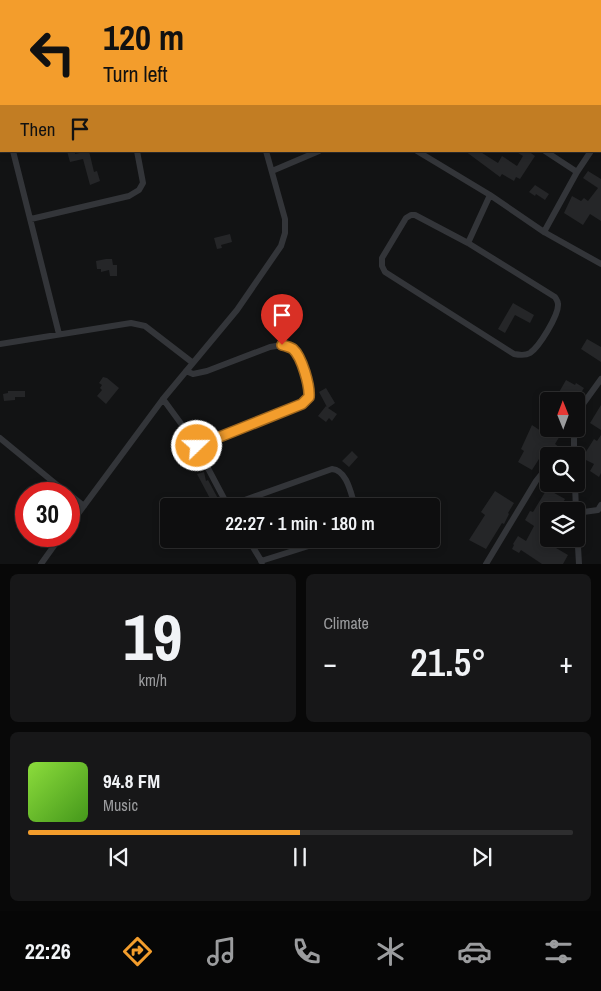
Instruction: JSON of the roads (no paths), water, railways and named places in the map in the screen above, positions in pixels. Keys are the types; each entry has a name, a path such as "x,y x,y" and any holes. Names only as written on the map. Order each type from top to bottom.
{"street":[{"path":"13,152 59,334"},
{"path":"31,219 129,196 138,190 143,183 136,152"},
{"path":"80,511 164,399 237,310 281,246 285,233 285,219 266,152"},
{"path":"272,171 317,152"},
{"path":"547,152 577,172"},
{"path":"544,232 577,172 590,152"},
{"path":"429,154 442,167 490,195 544,232 601,264"},
{"path":"468,243 490,195"},
{"path":"411,215 416,215 468,243 555,297 558,302 557,312 552,323 537,346 529,354 514,354 385,272 382,266 382,258 406,218 411,215"},
{"path":"0,344 130,323 145,326 194,362"},
{"path":"186,371 193,374 208,371 270,347 282,345 292,348 299,355 309,387 309,397 302,404 197,446"},
{"path":"585,402 601,380"},
{"path":"164,399 197,446 224,498"},
{"path":"0,438 53,482"},
{"path":"250,498 332,469 337,469 342,473 352,498"},
{"path":"486,564 540,476"},
{"path":"80,503 84,506"},
{"path":"585,511 598,510 601,505"},
{"path":"40,564 53,547"},
{"path":"578,547 579,564"},
{"path":"253,548 261,562 304,548"}]}
